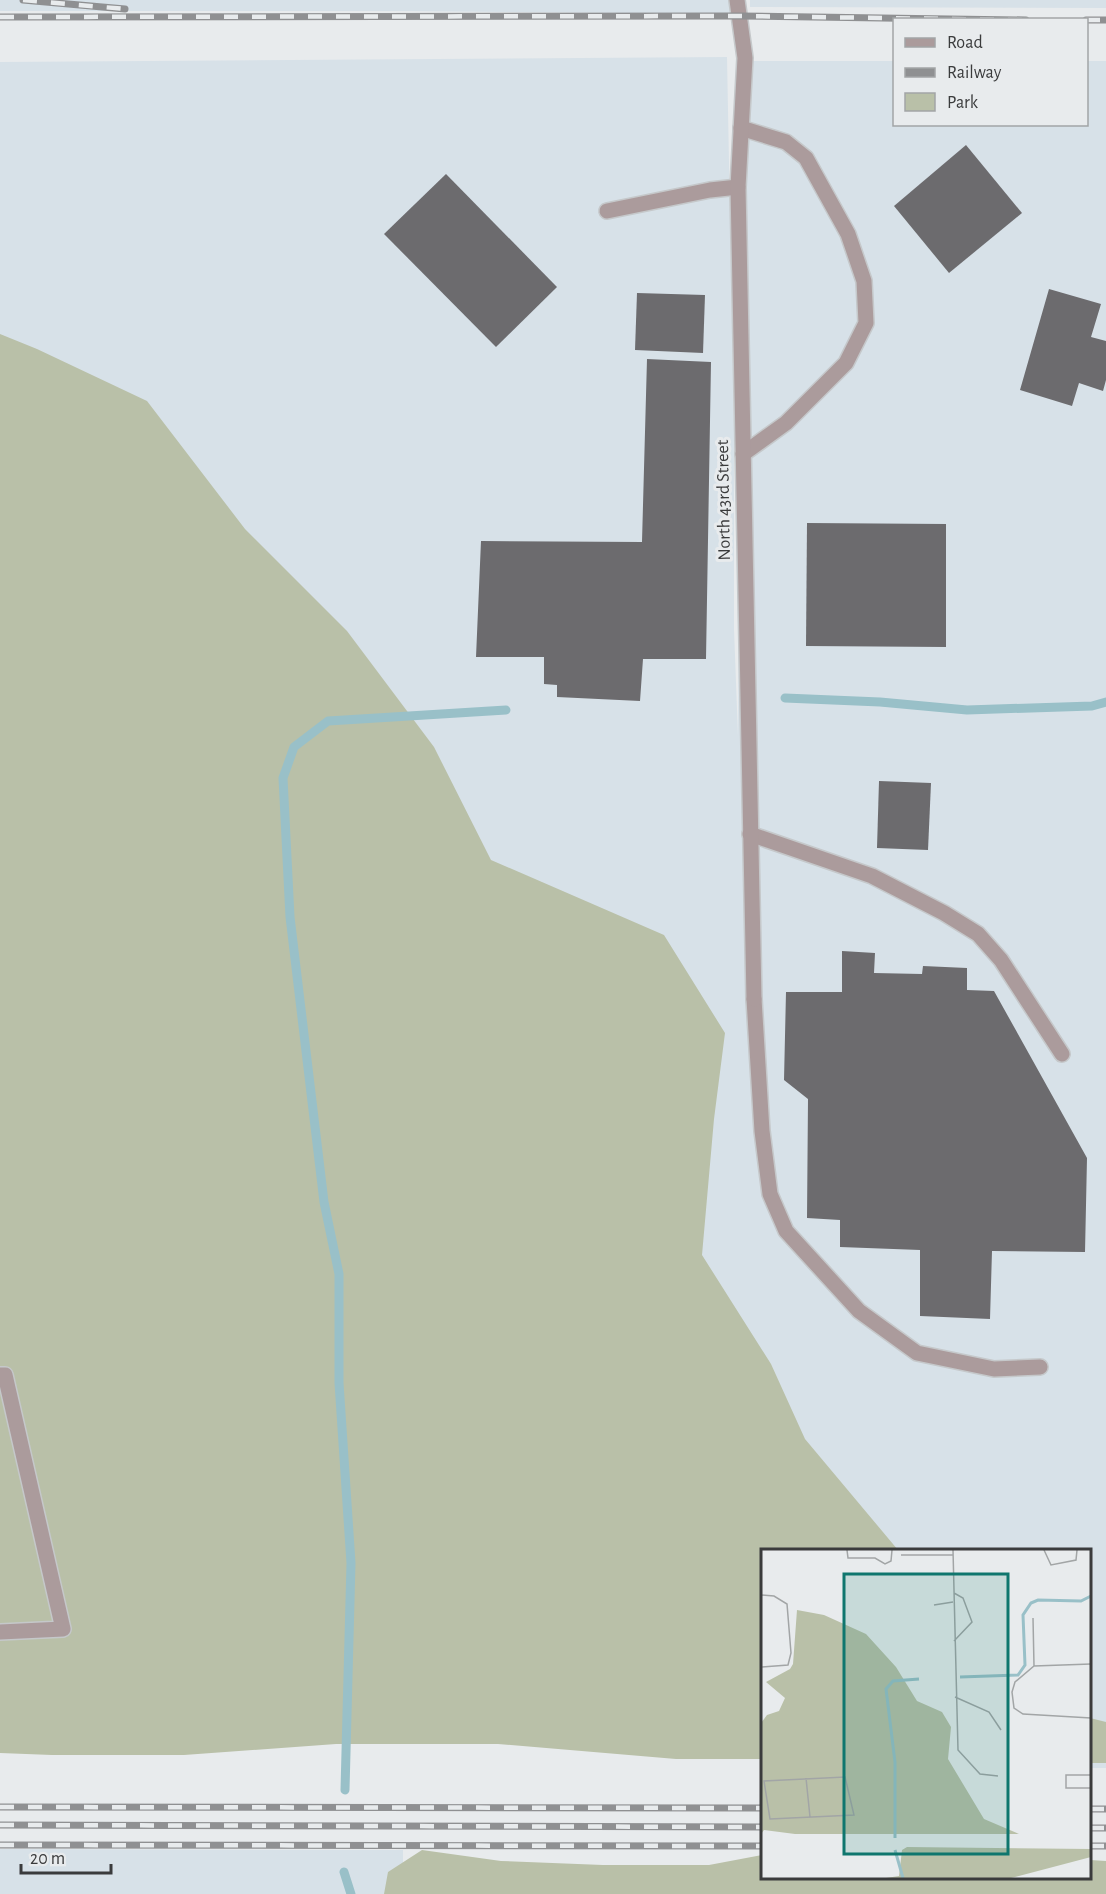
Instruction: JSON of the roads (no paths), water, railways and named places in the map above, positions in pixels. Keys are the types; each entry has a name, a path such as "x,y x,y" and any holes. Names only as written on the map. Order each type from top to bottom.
{"street":[{"name":"North 43rd Street","path":"737,0 745,58 738,187 754,999 762,1131 770,1194 786,1231 859,1311 917,1353 994,1369 1040,1367"},
{"path":"741,128 786,142 806,158 848,234 864,281 866,323 846,363 786,423 743,454"},
{"path":"607,211 738,187"},
{"path":"750,834 872,876 944,913 978,934 1001,960 1062,1054"},
{"path":"0,1375 5,1375 63,1629 0,1632"}],"waterway":[{"path":"785,698 880,702 967,710 1092,706 1106,702"},
{"path":"345,1790 351,1563 339,1383 339,1274 324,1202 290,917 283,778 294,747 328,721 506,710"},
{"path":"344,1872 351,1894"}],"railway":[{"path":"23,0 125,9"},
{"path":"0,17 739,16 893,18"},
{"path":"1088,20 1106,20"},
{"path":"0,1807 761,1808"},
{"path":"1091,1809 1106,1809"},
{"path":"0,1825 761,1827"},
{"path":"1091,1828 1106,1828"},
{"path":"0,1845 761,1846"},
{"path":"1091,1846 1106,1846"}]}
